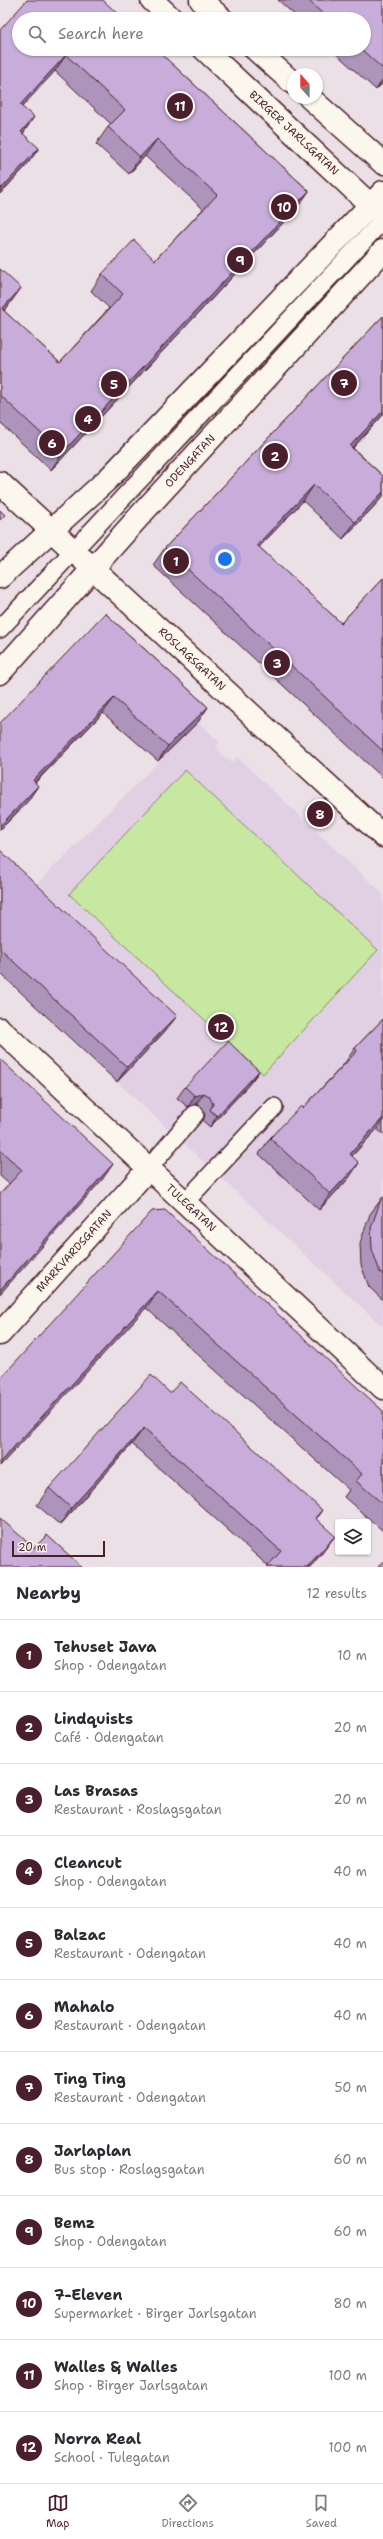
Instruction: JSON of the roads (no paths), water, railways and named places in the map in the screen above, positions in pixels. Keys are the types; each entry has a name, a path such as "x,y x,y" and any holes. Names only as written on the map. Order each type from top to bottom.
{"street":[{"path":"152,0 165,12"},
{"path":"201,0 214,12"},
{"name":"BIRGER JARLSGATAN","path":"212,56 380,209"},
{"path":"263,56 287,78"},
{"path":"317,104 383,163"},
{"path":"0,577 109,478 380,209"},
{"name":"ODENGATAN","path":"0,673 92,569 383,252"},
{"name":"ROSLAGSGATAN","path":"0,483 383,836"},
{"name":"TULEGATAN","path":"0,1029 383,1388"},
{"name":"MARKVARDSGATAN","path":"0,1334 148,1168"}],"lane":[{"path":"0,629 73,551 380,209"},
{"path":"185,1202 274,1107"},
{"path":"148,1168 196,1114"}],"place":[{"name":"Walles & Walles","path":"180,106"},
{"name":"7-Eleven","path":"284,207"},
{"name":"Bemz","path":"240,260"},
{"name":"Ting Ting","path":"344,383"},
{"name":"Balzac","path":"114,384"},
{"name":"Cleancut","path":"88,419"},
{"name":"Mahalo","path":"52,443"},
{"name":"Lindquists","path":"275,456"},
{"name":"Tehuset Java","path":"176,561"},
{"name":"Las Brasas","path":"277,663"},
{"name":"Jarlaplan","path":"320,814"},
{"name":"Norra Real","path":"221,1027"}]}
